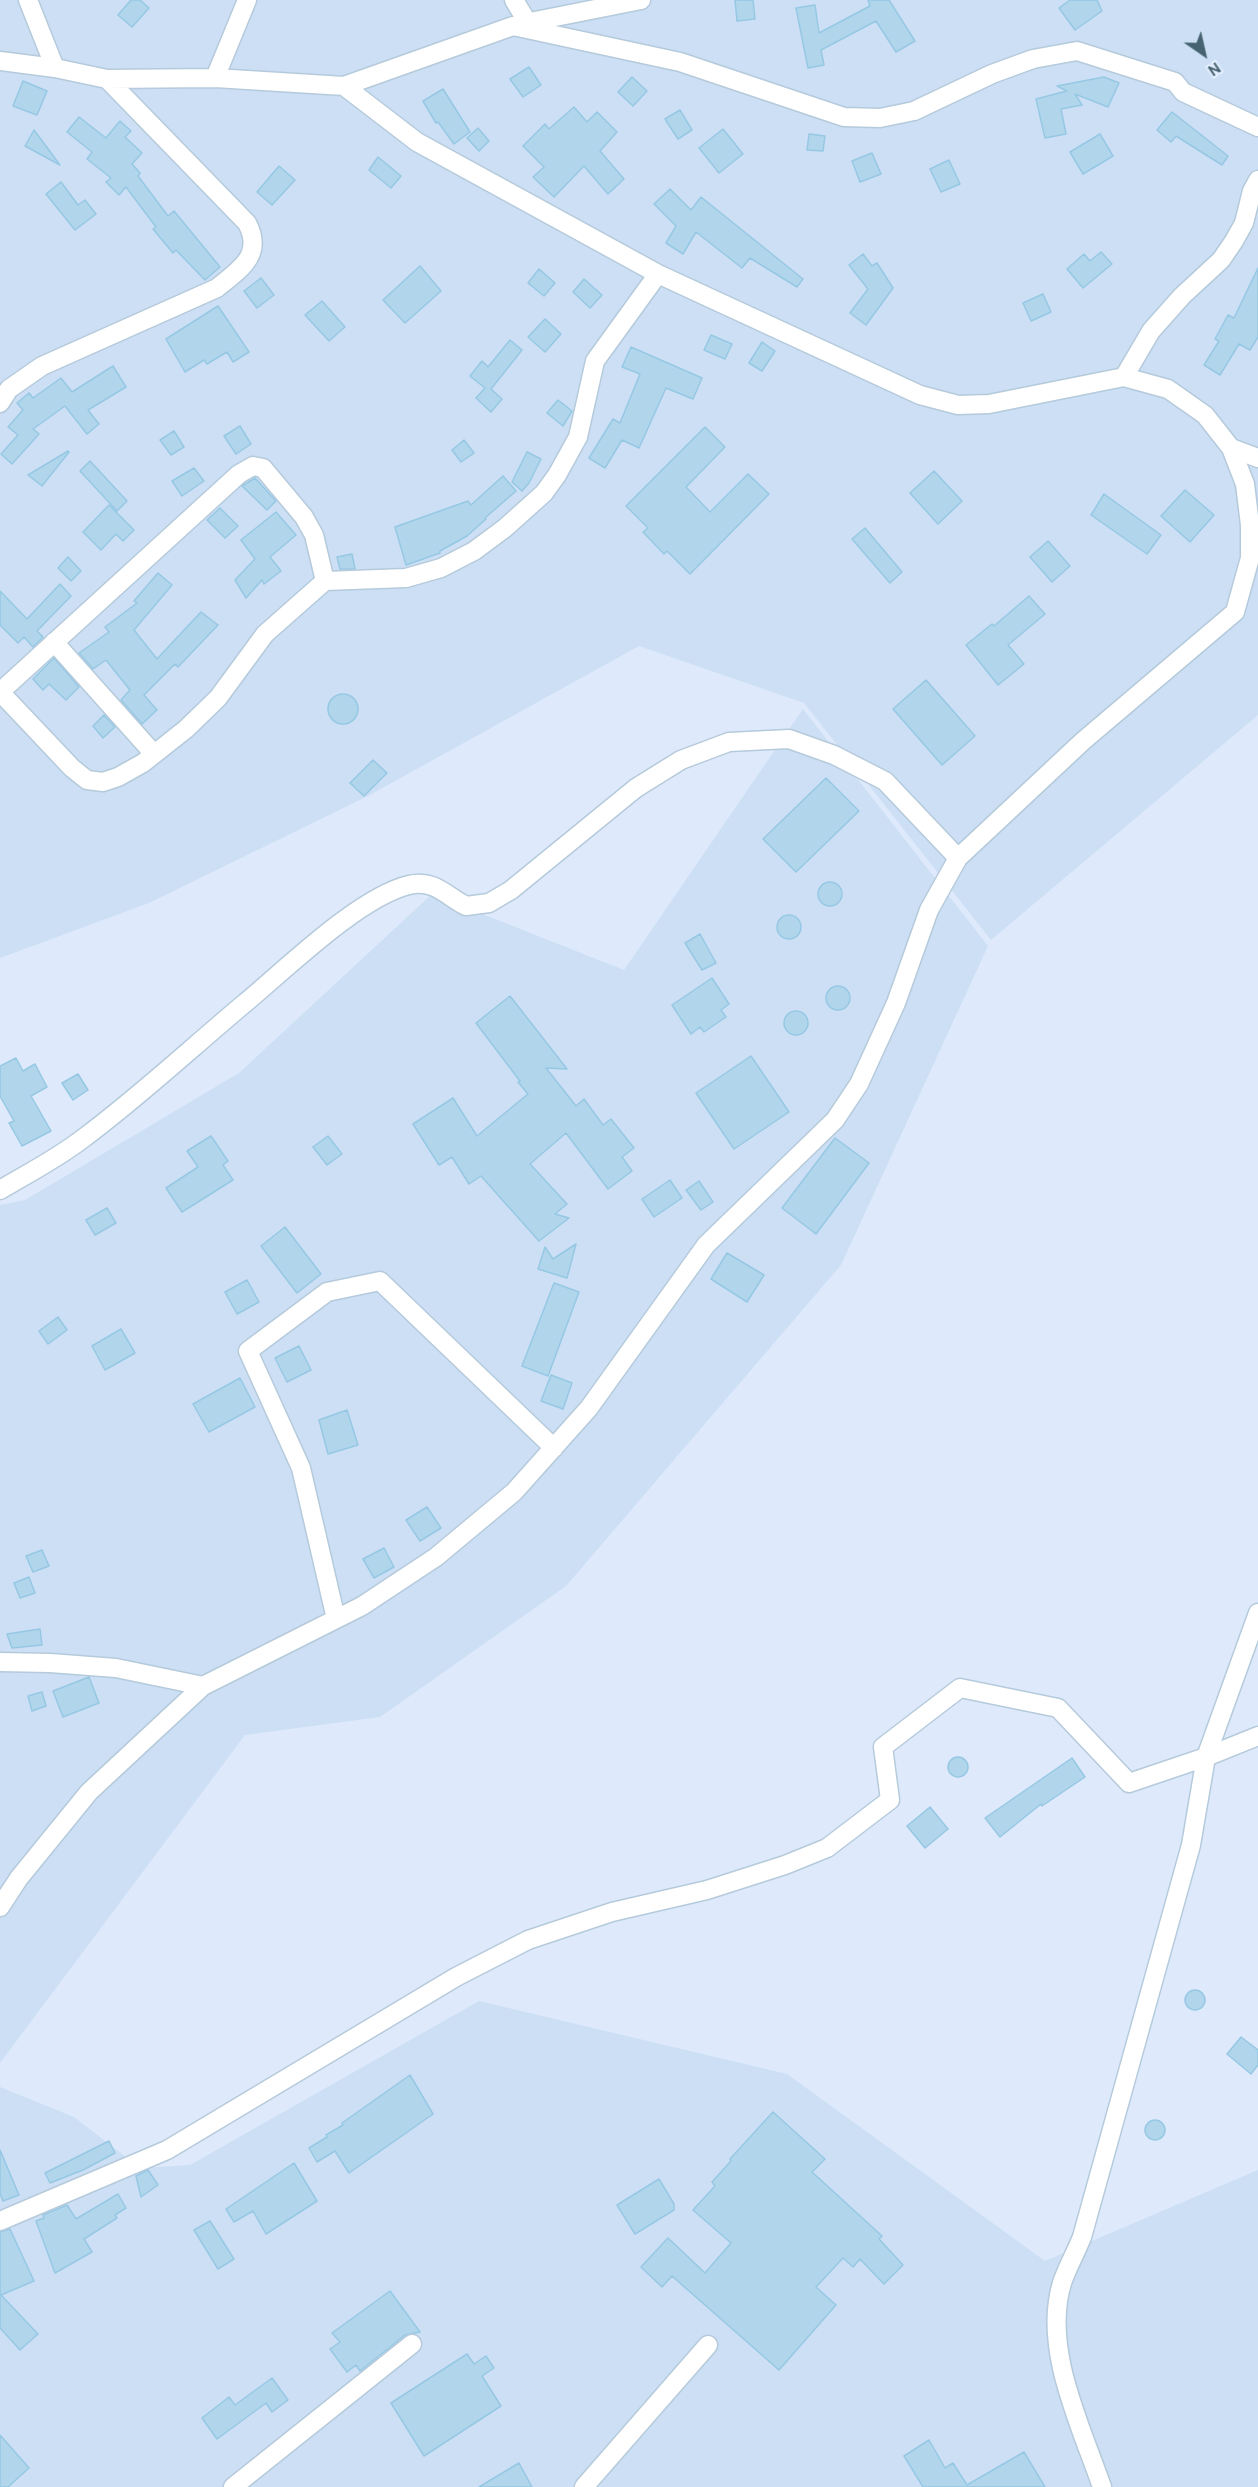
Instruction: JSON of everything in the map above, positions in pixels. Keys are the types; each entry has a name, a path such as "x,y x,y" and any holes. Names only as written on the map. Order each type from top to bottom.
{"street":[{"path":"28,0 55,68"},
{"path":"215,78 247,0"},
{"path":"514,0 520,24"},
{"path":"0,62 55,68 107,80 215,78 344,86 520,24 642,0"},
{"path":"520,24 680,62 835,114 853,117 880,118 914,111 992,74 1033,59 1077,51 1175,82 1183,92 1258,127"},
{"path":"0,403 9,389 42,366 218,288 239,270 251,255 255,242 247,223 107,80"},
{"path":"0,1907 19,1878 88,1792 203,1686 362,1606 436,1557 514,1492 589,1408 706,1245 835,1120 859,1084 896,1003 929,910 958,858 1083,741 1235,612 1254,560 1245,484 1231,448 1205,415 1168,389 1124,377 989,404 958,405 921,395 658,274 417,142 344,86"},
{"path":"1124,377 1158,323 1182,296 1221,260 1234,241 1244,223 1252,191 1258,180"},
{"path":"325,581 314,535 304,517 262,468 253,465 239,474 0,692 72,768 87,780 103,782 118,777 154,754 186,729 218,698 265,634 325,581 406,578 441,568 474,551 505,528 544,493 557,475 578,437 596,361 658,274"},
{"path":"1231,448 1258,458"},
{"path":"54,642 154,754"},
{"path":"0,1190 80,1141 306,951 364,906 391,891 429,883 466,906 489,903 511,890 636,788 681,760 729,742 789,739 834,755 885,781 958,858"},
{"path":"336,1619 301,1468 248,1351 327,1292 380,1281 554,1448"},
{"path":"1102,2487 1058,2354 1056,2321 1062,2284 1082,2237 1191,1845 1206,1757 1258,1613"},
{"path":"0,1662 116,1668 203,1686"},
{"path":"0,2221 166,2150 456,1977 528,1940 612,1912 707,1890 785,1865 827,1848 890,1800 884,1747 960,1688 1058,1708 1129,1783 1206,1757 1258,1736"},
{"path":"233,2487 411,2344"},
{"path":"584,2487 708,2345"}],"shaded area":[{"path":"0,0 1258,0 1258,715 991,940 804,703 639,646 368,796 149,903 0,958"},
{"path":"803,709 988,946 841,1265 566,1586 380,1717 245,1735 0,2063 0,1205 25,1200 239,1073 432,894 624,970"},
{"path":"479,2001 787,2074 1045,2261 1258,2170 1258,2487 0,2487 0,2087 74,2117 140,2168 190,2165"}],"building":[{"path":"131,0 140,0 149,8 132,27 118,15"},
{"path":"735,0 753,0 755,19 737,21"},
{"path":"868,0 889,0 915,41 896,52 876,21 821,50 824,65 808,68 796,8 815,5 819,33 870,6"},
{"path":"1070,0 1097,0 1102,11 1075,30 1059,8"},
{"path":"529,67 541,85 523,97 510,79"},
{"path":"632,77 647,91 633,106 618,92"},
{"path":"1104,77 1119,83 1108,107 1075,94 1082,105 1061,109 1066,134 1045,138 1036,99 1067,91 1057,86"},
{"path":"23,81 47,91 37,115 13,106"},
{"path":"443,89 470,132 454,144 438,122 436,123 423,101"},
{"path":"574,107 587,122 597,112 617,132 600,151 624,179 608,194 584,166 554,197 533,177 544,167 523,146 545,124 549,129"},
{"path":"680,110 692,130 678,139 665,119"},
{"path":"1172,112 1228,156 1222,165 1176,136 1171,142 1157,130"},
{"path":"79,117 106,138 120,121 131,131 125,137 142,153 132,164 140,173 138,176 168,216 174,211 220,267 205,280 176,250 173,253 153,229 156,227 126,187 119,195 106,182 111,178 87,159 92,152 67,132"},
{"path":"478,128 489,141 479,151 467,138"},
{"path":"723,129 743,154 719,173 699,148"},
{"path":"34,130 60,165 25,146"},
{"path":"809,134 825,136 823,151 807,150"},
{"path":"1100,134 1113,156 1083,174 1070,152"},
{"path":"872,153 881,174 860,182 852,161"},
{"path":"378,157 401,176 391,188 369,170"},
{"path":"949,160 960,184 941,192 930,169"},
{"path":"279,166 295,180 272,205 257,192"},
{"path":"61,182 78,205 85,200 96,214 75,230 46,194"},
{"path":"670,189 691,210 701,197 803,279 797,287 750,258 742,268 696,232 683,254 666,243 676,226 654,204"},
{"path":"1101,252 1112,264 1083,288 1067,269 1084,254 1090,261"},
{"path":"863,254 872,266 877,263 893,288 866,325 850,313 868,289 849,265"},
{"path":"420,266 441,291 405,323 383,300"},
{"path":"1258,268 1258,337 1250,350 1239,344 1220,375 1204,365 1219,341 1215,339 1228,315 1234,318"},
{"path":"539,269 555,283 544,296 528,283"},
{"path":"261,278 274,295 257,308 244,291"},
{"path":"584,279 602,295 590,308 573,292"},
{"path":"1043,294 1051,312 1031,321 1023,303"},
{"path":"322,301 345,327 329,341 305,315"},
{"path":"218,306 249,352 233,362 227,352 207,364 204,360 185,372 166,339"},
{"path":"545,319 561,334 545,352 528,337"},
{"path":"711,335 732,344 725,359 704,350"},
{"path":"510,340 522,350 491,389 502,399 491,412 476,398 485,388 470,376 482,361 488,367"},
{"path":"762,342 775,351 762,371 749,363"},
{"path":"631,347 702,378 693,399 666,388 639,448 622,440 605,468 589,458 613,419 620,423 640,374 622,367"},
{"path":"113,366 126,387 88,410 99,424 87,434 65,406 33,429 39,434 12,464 1,454 18,435 8,427 23,410 17,403 29,393 33,398 61,378 72,392"},
{"path":"558,400 572,411 563,426 547,413"},
{"path":"240,426 251,444 236,454 224,436"},
{"path":"705,427 725,447 686,487 710,512 748,474 769,494 690,574 667,551 664,554 643,532 648,528 626,506"},
{"path":"174,431 184,447 171,455 160,440"},
{"path":"464,440 474,453 461,462 452,450"},
{"path":"68,451 42,486 28,475"},
{"path":"527,452 541,459 529,483 522,491 512,482"},
{"path":"90,461 127,501 117,511 80,471"},
{"path":"194,468 204,481 182,496 172,481"},
{"path":"934,471 962,501 938,524 910,493"},
{"path":"503,476 516,491 486,519 467,536 440,553 406,565 395,527 468,501 471,505"},
{"path":"255,478 276,501 267,510 242,486"},
{"path":"1185,490 1214,515 1190,542 1161,516"},
{"path":"1104,494 1161,535 1147,554 1091,515"},
{"path":"109,505 134,530 123,541 116,534 101,550 83,532"},
{"path":"220,508 238,526 225,538 207,520"},
{"path":"276,512 296,535 270,557 281,571 264,584 262,580 246,598 235,580 255,559 241,540"},
{"path":"865,528 902,572 890,583 852,539"},
{"path":"1048,541 1070,566 1052,582 1030,557"},
{"path":"352,554 355,569 340,569 337,557"},
{"path":"68,557 81,571 71,581 58,568"},
{"path":"158,573 172,585 134,630 157,659 201,612 218,625 178,667 175,664 144,695 157,710 142,724 121,700 130,690 106,660 93,669 79,653 109,632 105,627 137,603 134,601"},
{"path":"60,584 71,596 37,631 43,637 33,647 24,637 18,643 0,625 0,591 27,619"},
{"path":"1029,596 1045,614 1008,645 1024,664 998,685 966,645 992,624 994,626"},
{"path":"54,658 79,687 66,700 49,684 43,690 33,679"},
{"path":"926,680 975,736 942,765 893,709"},
{"path":"343,694 349,695 357,703 357,715 349,723 343,724 337,723 329,715 328,709 329,703 337,695"},
{"path":"104,715 115,727 103,738 93,726"},
{"path":"373,760 387,773 364,796 350,783"},
{"path":"826,778 859,811 796,872 763,839"},
{"path":"830,882 835,883 841,889 841,899 835,905 830,906 825,905 819,899 818,894 819,889 825,883"},
{"path":"789,915 794,916 800,922 800,932 794,938 789,939 784,938 778,932 777,927 778,922 784,916"},
{"path":"700,934 716,963 702,970 685,943"},
{"path":"712,978 729,1004 721,1010 726,1017 704,1032 700,1027 691,1034 672,1005"},
{"path":"838,986 843,987 849,993 849,1003 843,1009 838,1010 833,1009 827,1003 826,998 827,993 833,987"},
{"path":"510,996 567,1069 546,1068 576,1106 584,1099 603,1125 611,1119 634,1148 622,1157 632,1171 608,1189 566,1133 530,1164 567,1204 555,1214 569,1218 539,1241 481,1176 469,1184 452,1157 439,1165 413,1124 453,1098 477,1136 528,1094 476,1023"},
{"path":"796,1011 801,1012 807,1018 807,1028 801,1034 796,1035 791,1034 785,1028 784,1023 785,1018 791,1012"},
{"path":"751,1056 789,1112 734,1149 696,1093"},
{"path":"16,1058 23,1071 35,1064 47,1087 31,1096 51,1131 22,1146 9,1123 14,1121 0,1096 0,1066"},
{"path":"78,1074 88,1090 73,1100 62,1083"},
{"path":"211,1136 228,1161 223,1165 233,1180 182,1212 166,1188 198,1167 187,1151"},
{"path":"328,1136 342,1154 327,1165 313,1147"},
{"path":"835,1138 869,1163 816,1234 782,1208"},
{"path":"670,1180 682,1198 654,1217 642,1199"},
{"path":"699,1181 713,1202 701,1210 686,1190"},
{"path":"107,1208 116,1223 95,1235 86,1220"},
{"path":"285,1227 321,1274 297,1293 261,1246"},
{"path":"576,1244 567,1278 538,1269 545,1247 553,1259"},
{"path":"727,1253 764,1275 747,1302 711,1279"},
{"path":"247,1280 259,1302 237,1314 225,1292"},
{"path":"554,1283 579,1292 548,1376 522,1366"},
{"path":"58,1317 67,1330 48,1344 39,1331"},
{"path":"121,1329 135,1353 105,1370 92,1346"},
{"path":"299,1346 311,1370 287,1382 275,1358"},
{"path":"551,1375 572,1383 563,1409 541,1401"},
{"path":"240,1378 255,1407 209,1432 193,1404"},
{"path":"347,1410 358,1445 328,1454 319,1420"},
{"path":"427,1507 441,1528 420,1541 406,1520"},
{"path":"384,1548 394,1567 374,1578 363,1559"},
{"path":"42,1550 49,1566 33,1572 26,1556"},
{"path":"29,1577 35,1593 20,1598 14,1583"},
{"path":"40,1629 42,1645 12,1648 7,1634"},
{"path":"89,1677 99,1703 63,1717 53,1691"},
{"path":"42,1692 46,1706 32,1711 28,1696"},
{"path":"958,1757 965,1760 968,1767 965,1774 958,1777 951,1774 948,1767 951,1760"},
{"path":"1072,1758 1085,1777 1042,1806 1041,1804 1000,1837 985,1818"},
{"path":"930,1807 948,1829 925,1848 907,1826"},
{"path":"1195,1990 1202,1993 1205,2000 1202,2007 1195,2010 1188,2007 1185,2000 1188,1993"},
{"path":"1241,2037 1258,2050 1258,2065 1251,2074 1227,2054"},
{"path":"410,2075 433,2114 349,2173 335,2151 317,2162 309,2148"},
{"path":"773,2112 825,2159 812,2172 882,2236 879,2239 903,2265 884,2284 860,2259 853,2267 843,2258 816,2287 836,2305 779,2370 672,2276 662,2287 641,2267 668,2238 705,2273 731,2243 693,2210 715,2186 712,2182 731,2161 730,2159"},
{"path":"1155,2120 1162,2123 1165,2130 1162,2137 1155,2140 1148,2137 1145,2130 1148,2123"},
{"path":"109,2141 115,2153 83,2170 50,2183 45,2173"},
{"path":"0,2150 19,2195 3,2201 0,2193"},
{"path":"294,2163 317,2201 266,2234 253,2211 234,2222 226,2209"},
{"path":"148,2170 158,2185 141,2197 136,2176"},
{"path":"659,2179 674,2204 674,2210 635,2234 617,2205"},
{"path":"118,2194 126,2208 115,2215 117,2218 84,2239 92,2252 55,2273 36,2221 44,2218 43,2215 67,2205 76,2219"},
{"path":"210,2221 234,2259 218,2269 194,2230"},
{"path":"10,2229 34,2281 1,2295 38,2334 20,2350 0,2328 0,2232"},
{"path":"390,2291 420,2332 405,2335 360,2371 356,2365 347,2372 330,2349 340,2342 332,2333"},
{"path":"467,2354 474,2364 486,2356 494,2368 482,2376 501,2406 424,2456 391,2403"},
{"path":"272,2378 288,2400 272,2412 266,2403 217,2439 202,2418 229,2397 235,2405"},
{"path":"0,2435 29,2468 8,2487 0,2487"},
{"path":"929,2440 945,2468 953,2463 967,2485 1024,2452 1045,2487 923,2487 904,2456"},
{"path":"519,2463 532,2487 479,2487"}]}
